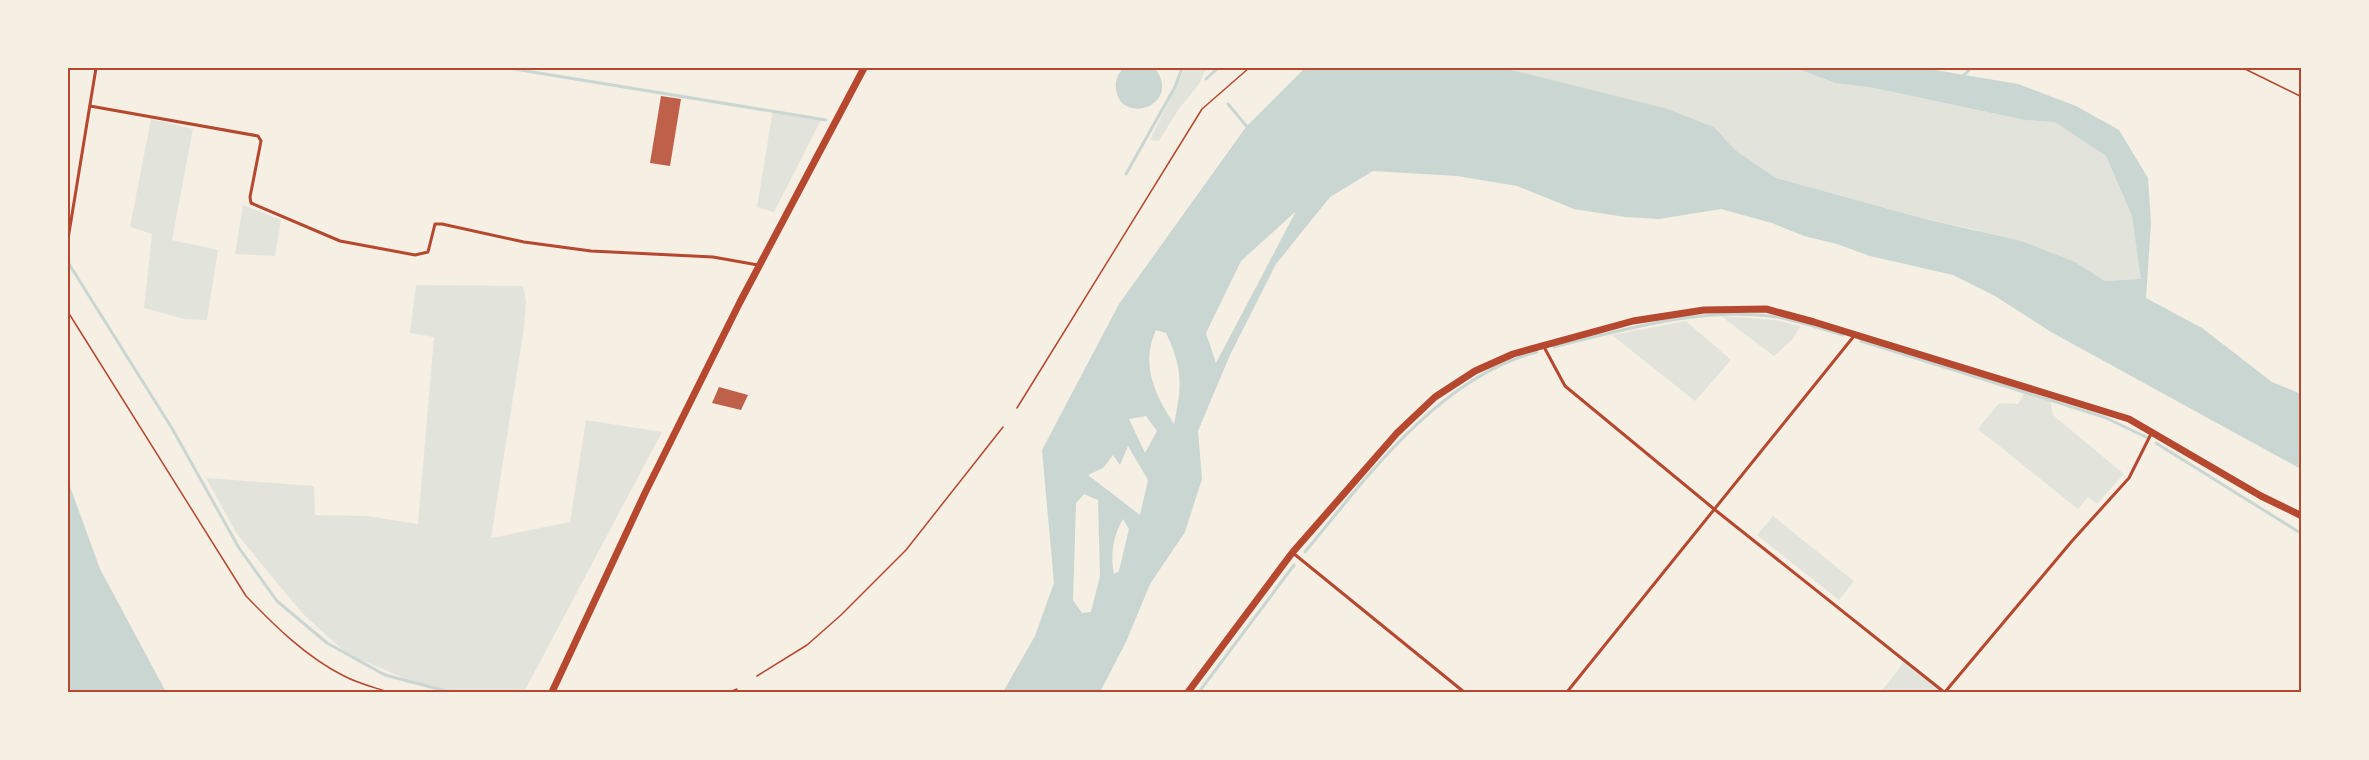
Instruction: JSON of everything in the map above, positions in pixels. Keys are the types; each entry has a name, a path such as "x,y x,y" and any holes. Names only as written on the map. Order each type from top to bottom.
{"street":[{"path":"552,693 645,493 864,68"},
{"path":"1188,693 1292,553 1397,433 1435,398 1475,371 1513,354 1633,321 1704,310 1766,309 1855,334 2129,419 2261,496 2301,516"}],"lane":[{"path":"68,239 96,68"},
{"path":"90,106 258,136 261,141 251,202 340,241 415,255 428,252 435,224 441,224 524,242 591,252 713,257 760,266"},
{"path":"1567,693 1855,334"},
{"path":"1543,345 1565,386 1944,693 2072,541 2129,478 2152,432"},
{"path":"1292,553 1464,693"}],"path":[{"path":"1017,408 1202,109 1249,68"},
{"path":"2243,68 2301,97"},
{"path":"68,312 246,596 309,655 344,677 388,693"},
{"path":"757,676 807,645 841,615 906,550 1003,427"},
{"path":"729,693 737,688"}],"shaded area":[{"path":"1124,68 1155,68 1162,81 1161,93 1156,101 1148,107 1137,109 1128,107 1120,100 1116,83"},
{"path":"1185,68 1206,68 1199,84 1178,110 1159,141 1150,140"},
{"path":"1305,68 1504,68 1665,108 1714,127 1735,150 1776,178 1925,219 2021,241 2075,262 2105,281 2141,279 2132,216 2106,156 2055,122 2025,120 1874,88 1835,83 1795,68 1923,68 2018,84 2076,106 2119,130 2148,178 2151,223 2146,298 2202,328 2272,382 2301,394 2301,469 2051,332 1995,296 1953,275 1870,256 1837,244 1804,236 1772,223 1721,209 1659,219 1625,217 1574,209 1517,186 1457,176 1373,171 1330,197 1276,264 1230,355 1198,431 1202,479 1185,532 1150,584 1126,642 1100,692 1003,692 1035,636 1054,583 1042,450 1119,304 1246,127","holes":["1295,212 1216,363 1206,333 1241,261","1156,330 1166,333 1176,357 1179,378 1179,399 1174,424 1161,402 1152,379 1149,355","1146,416 1157,431 1145,453 1129,419","1128,446 1148,480 1140,515 1088,475 1103,468 1113,455 1120,465","1084,494 1098,500 1100,576 1091,612 1082,613 1073,600 1076,503","1123,519 1129,529 1119,571 1114,574 1112,553"]},
{"path":"1504,68 1794,68 1835,83 1874,88 2025,120 2055,121 2106,156 2132,216 2142,279 2105,281 2075,262 1972,229 1925,219 1776,178 1735,150 1714,127 1665,108"},
{"path":"773,110 821,120 774,212 757,207"},
{"path":"151,119 193,129 172,240 218,250 207,320 184,319 144,308 152,234 130,227"},
{"path":"243,205 281,220 275,256 235,254"},
{"path":"416,285 523,286 526,301 524,328 491,538 570,522 586,420 662,432 524,692 453,692 416,683 347,654 302,613 237,534 206,478 314,486 315,515 367,516 418,524 434,337 410,333"},
{"path":"1721,316 1775,320 1800,326 1793,339 1774,356"},
{"path":"1686,321 1731,360 1695,401 1612,335"},
{"path":"2025,392 2050,399 2053,415 2124,474 2097,504 2088,497 2078,509 1978,429 1999,403 2018,404"},
{"path":"68,481 100,569 166,692 68,692"},
{"path":"1773,516 1854,581 1839,600 1757,535"},
{"path":"1904,662 1941,692 1881,692"}],"building":[{"path":"661,96 681,99 670,166 650,163"},
{"path":"719,387 748,395 741,410 712,403"}],"waterway":[{"path":"508,68 826,120"},
{"path":"1126,174 1175,87 1182,68"},
{"path":"1206,79 1218,68"},
{"path":"1963,76 1971,68"},
{"path":"1228,104 1248,128"},
{"path":"69,264 173,430 239,548 277,601 327,643 385,675 450,692"},
{"path":"1554,347 1664,321 1721,315 1749,314 1777,317 1843,335"},
{"path":"1861,341 2104,417 2148,438"},
{"path":"1305,552 1379,463 1437,407 1468,383 1501,365 1537,352"},
{"path":"2156,443 2302,534"},
{"path":"1199,692 1294,565"}]}
